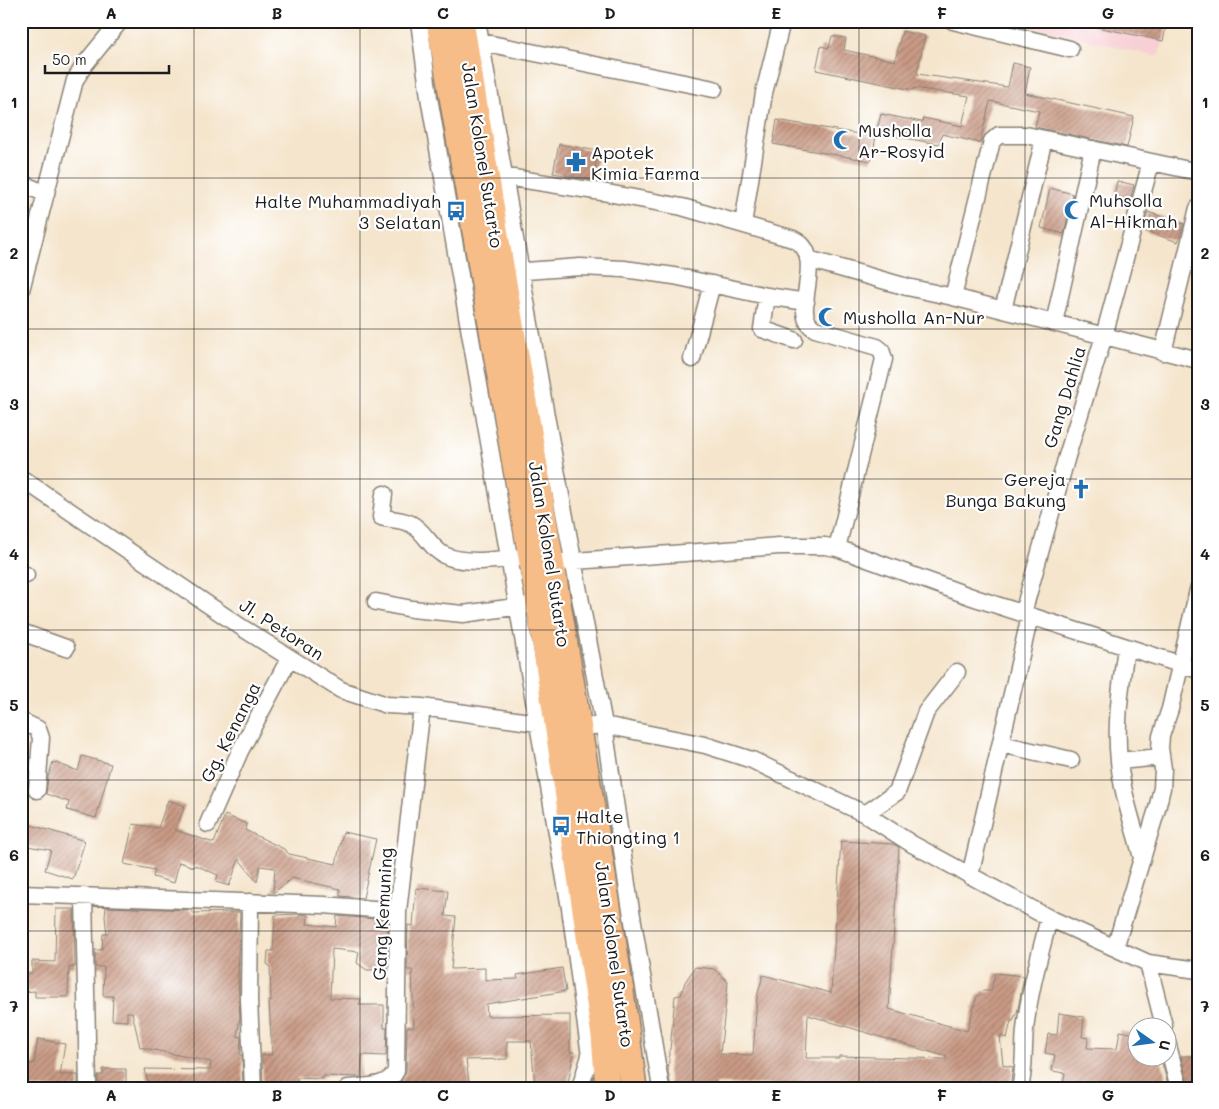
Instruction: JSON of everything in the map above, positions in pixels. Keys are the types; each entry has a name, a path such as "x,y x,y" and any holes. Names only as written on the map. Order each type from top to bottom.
{"main road":[{"name":"Jalan Kolonel Sutarto","path":"439,21 541,560 528,605 557,724 607,897 634,1088"},
{"name":"Jalan Kolonel Sutarto","path":"461,21 473,44 511,272 557,724 578,907 587,973 604,1036 608,1088"}],"street":[{"path":"21,290 76,80 85,64 120,21"},
{"path":"419,21 429,97 541,560 604,725 629,898 660,1088"},
{"path":"477,21 473,44 714,89"},
{"path":"743,224 764,93 782,21"},
{"path":"953,21 1070,49"},
{"path":"953,297 992,141 1000,135 1026,135 1198,172"},
{"path":"1002,310 1044,139"},
{"path":"1054,323 1093,149"},
{"name":"Gang Dahlia","path":"970,876 1001,744 1026,615 1067,456 1104,336 1151,162"},
{"path":"495,178 602,192 682,207 799,242 804,247 808,259 806,320 811,327 877,347 881,350 884,358 837,548"},
{"path":"21,183 46,194"},
{"path":"1164,352 1198,208"},
{"path":"808,259 906,287 953,297 1198,360"},
{"path":"511,272 580,267 624,270 674,276 767,296 806,302"},
{"path":"692,359 712,284"},
{"path":"767,296 762,329 794,340"},
{"name":"Jl. Petoran","path":"21,478 290,659 342,690 387,705 422,707 557,724 604,725 727,751 776,770 865,814 912,844 1049,918 1148,963 1198,970"},
{"path":"384,494 380,518 412,524 436,550 452,558 469,560 541,560 779,546 825,546 837,548 1026,615 1198,670"},
{"path":"1115,948 1162,788 1163,769 1160,757 1160,736 1170,710 1198,590"},
{"path":"376,602 419,610 463,614 528,605"},
{"path":"21,632 66,648"},
{"path":"1126,647 1118,711 1120,776 1142,858"},
{"name":"Gg. Kenanga","path":"208,824 240,751 290,659"},
{"path":"865,814 897,792 926,712 957,672"},
{"name":"Gang Kemuning","path":"348,1088 385,1083 396,1071 398,911 422,707"},
{"path":"21,721 38,729 41,738 36,790"},
{"path":"1001,744 1071,760"},
{"path":"1119,761 1160,757"},
{"path":"21,894 324,905 398,911"},
{"path":"84,896 88,1088"},
{"path":"250,902 249,1000 253,1088"},
{"path":"1020,1088 1024,1074 1025,1031 1033,985 1049,918"},
{"path":"1148,963 1161,1016"},
{"path":"580,1088 590,1056 587,973"},
{"path":"1173,1066 1178,1088"}],"shaded area":[{"path":"1009,21 1171,21 1158,57"}],"building":[{"path":"1098,21 1167,21 1163,41 1097,27"},
{"path":"902,31 925,36 917,74 1008,87 1013,63 1030,67 1025,93 1134,117 1127,147 1035,127 1039,111 990,101 980,143 942,134 939,144 876,133 881,114 922,122 923,118 962,126 969,96 914,88 913,90 816,70 821,46 829,48 832,36 846,38 844,50 895,61"},
{"path":"777,120 876,137 871,161 773,144"},
{"name":"Apotek Kimia Farma","path":"559,144 598,151 593,180 553,173"},
{"path":"1117,181 1134,185 1130,200 1114,196"},
{"path":"1050,188 1073,194 1064,234 1041,228"},
{"path":"1148,212 1184,224 1178,242 1143,230"},
{"path":"82,756 111,764 96,818 67,810 69,802 46,794 48,777 53,762 78,771"},
{"path":"168,800 185,806 175,830 214,843 225,815 247,824 245,830 284,849 289,854 336,864 343,832 376,839 363,898 340,896 340,889 292,878 273,893 275,868 260,866 257,882 239,859 229,886 216,882 218,875 195,865 194,867 179,862 174,883 153,877 155,870 124,864 133,824 158,828"},
{"path":"21,822 85,841 73,879 45,870 51,850 21,845"},
{"path":"841,841 893,844 899,847 889,1009 967,1031 977,996 983,991 991,991 995,973 1024,976 1018,1009 1013,1021 1011,1021 1007,1038 1000,1036 1003,1065 1013,1067 1010,1088 841,1088 841,1086 716,1084 716,1088 671,1088 668,1072 675,996 681,995 685,982 695,967 714,969 728,982 720,1054 753,1055 757,997 763,975 831,993","holes":["808,1015 947,1057 946,1059 839,1056 839,1058 806,1058"]},
{"path":"416,888 448,891 445,916 456,917 451,969 485,968 485,980 518,979 517,975 562,968 566,991 486,1004 487,1016 570,1015 570,1052 574,1052 568,1083 535,1086 531,1041 507,1041 507,1059 466,1060 470,1088 442,1088 441,1085 400,1088 406,1071 407,1027 414,1027 412,970 407,970 408,925 413,926"},
{"path":"106,907 192,910 192,913 240,912 238,977 240,1017 237,1036 241,1037 240,1055 242,1055 243,1088 149,1088 145,1069 210,1070 211,1062 140,1047 132,1012 127,1012 127,1021 112,1020 113,996 103,996 104,967 95,967 95,950 102,950 103,934 107,934"},
{"path":"56,909 74,909 75,967 69,967 68,997 35,997 35,991 21,992 21,973 32,973 32,961 55,962"},
{"path":"275,915 308,915 307,924 336,927 337,916 377,919 377,921 388,923 387,970 367,970 357,963 359,952 332,949 330,998 361,999 359,1005 384,1005 384,1028 387,1028 386,1056 362,1055 361,1077 323,1076 323,1079 297,1078 297,1085 263,1088 262,1055 272,1055 269,1001 271,1001 270,966 267,964 268,951 273,951"},
{"path":"1059,1013 1084,1017 1082,1037 1088,1038 1087,1048 1117,1049 1120,1031 1126,1032 1126,1066 1163,1066 1169,1088 1062,1088 1065,1073 1052,1071 1055,1055 1045,1053 1048,1034 1057,1035"},
{"path":"38,1039 65,1044 60,1075 78,1075 78,1088 21,1088 21,1063 34,1064"},
{"path":"1181,1056 1198,1056 1198,1088 1189,1088"},
{"path":"103,1069 126,1069 126,1088 98,1088 98,1075 103,1075"}],"place":[{"name":"Musholla Ar-Rosyid","path":"843,140"},
{"name":"Apotek Kimia Farma","path":"576,162"},
{"name":"Muhsolla Al-Hikmah","path":"1074,210"},
{"name":"Halte Muhammadiyah 3 Selatan","path":"456,211"},
{"name":"Musholla An-Nur","path":"828,317"},
{"name":"Gereja Bunga Bakung","path":"1081,489"},
{"name":"Halte Thiongting 1","path":"561,826"}]}
